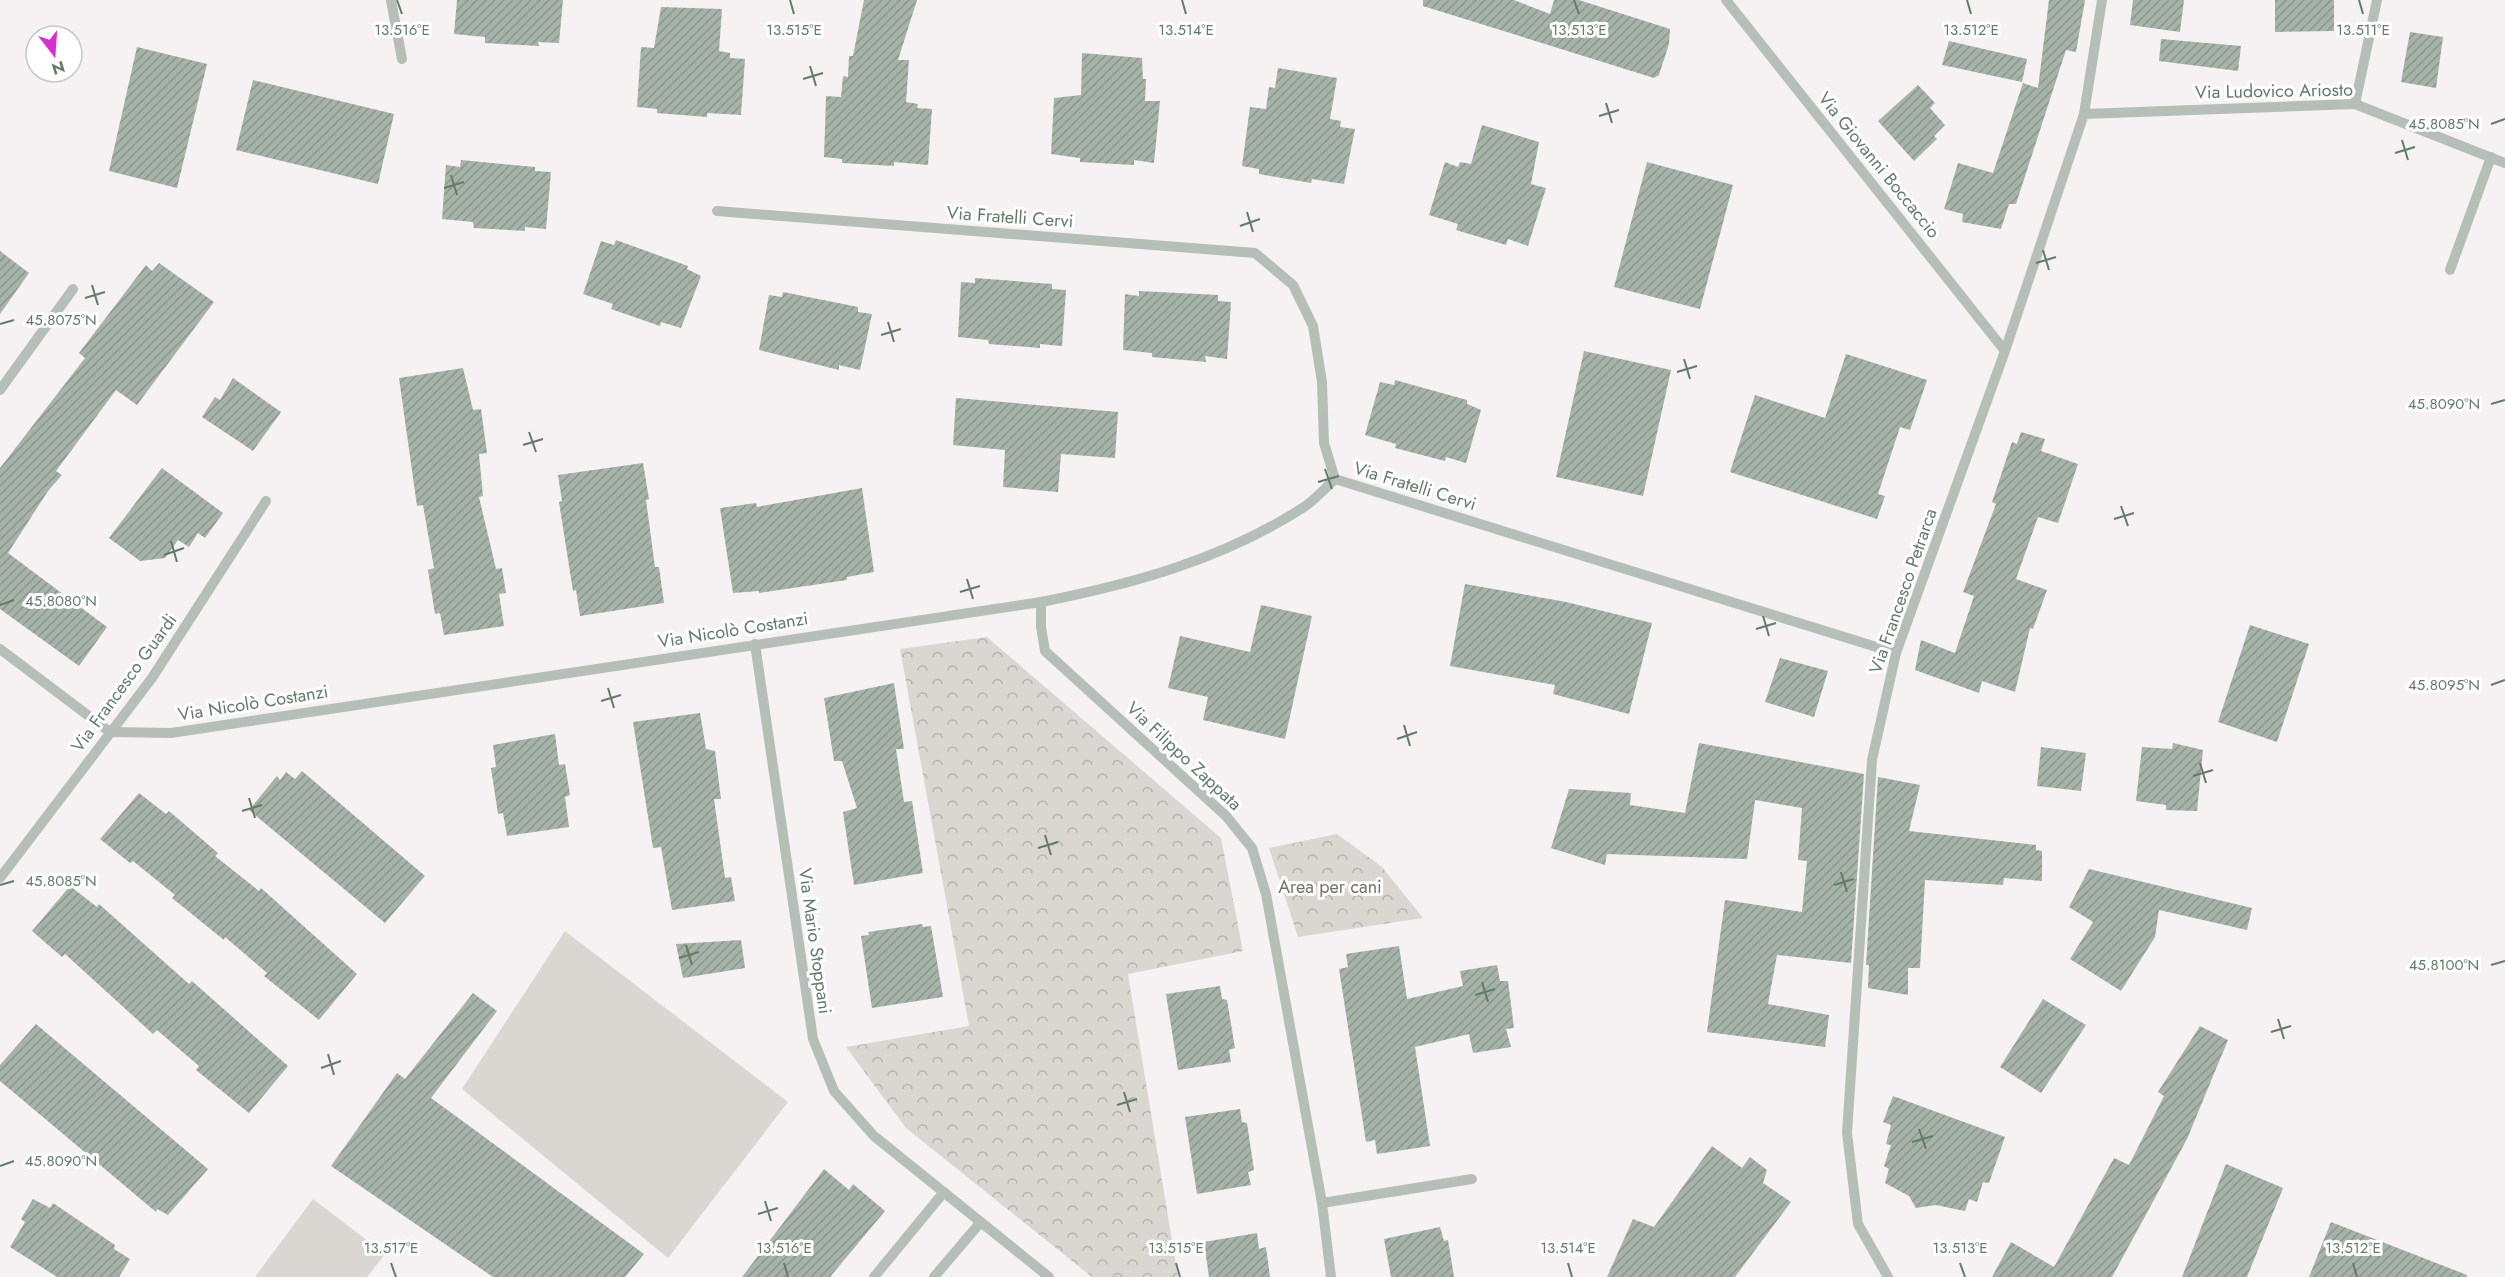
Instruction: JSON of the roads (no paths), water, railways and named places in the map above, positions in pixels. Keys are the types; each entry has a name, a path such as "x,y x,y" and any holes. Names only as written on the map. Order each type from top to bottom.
{"street":[{"path":"391,0 402,59"},
{"name":"Via Giovanni Boccaccio","path":"1726,0 2005,351"},
{"name":"Via Francesco Petrarca","path":"1888,1277 1858,1224 1847,1133 1872,760 1896,653 2005,351 2084,114 2102,0"},
{"path":"2355,104 2377,0"},
{"name":"Via Ludovico Ariosto","path":"2084,114 2355,104 2505,162"},
{"path":"2450,270 2491,157"},
{"name":"Via Fratelli Cervi","path":"717,211 1255,252 1293,285 1313,326 1322,382 1324,443 1335,479 1896,653"},
{"path":"0,390 73,289"},
{"name":"Via Nicolò Costanzi","path":"110,732 171,733 1041,602 1111,589 1178,569 1244,539 1305,506 1335,479"},
{"name":"Via Francesco Guardi","path":"0,878 152,678 266,501"},
{"name":"Via Filippo Zappata","path":"1041,602 1041,627 1045,651 1226,816 1252,848 1266,894 1322,1203 1331,1277"},
{"name":"Via Mario Stoppani","path":"755,644 813,1039 834,1091 874,1136 1049,1277"},
{"path":"0,649 110,732"},
{"path":"1322,1203 1472,1179"},
{"path":"874,1277 944,1192"},
{"path":"934,1277 980,1223"}],"park label":[{"name":"Area per cani","path":"1330,887"}]}
